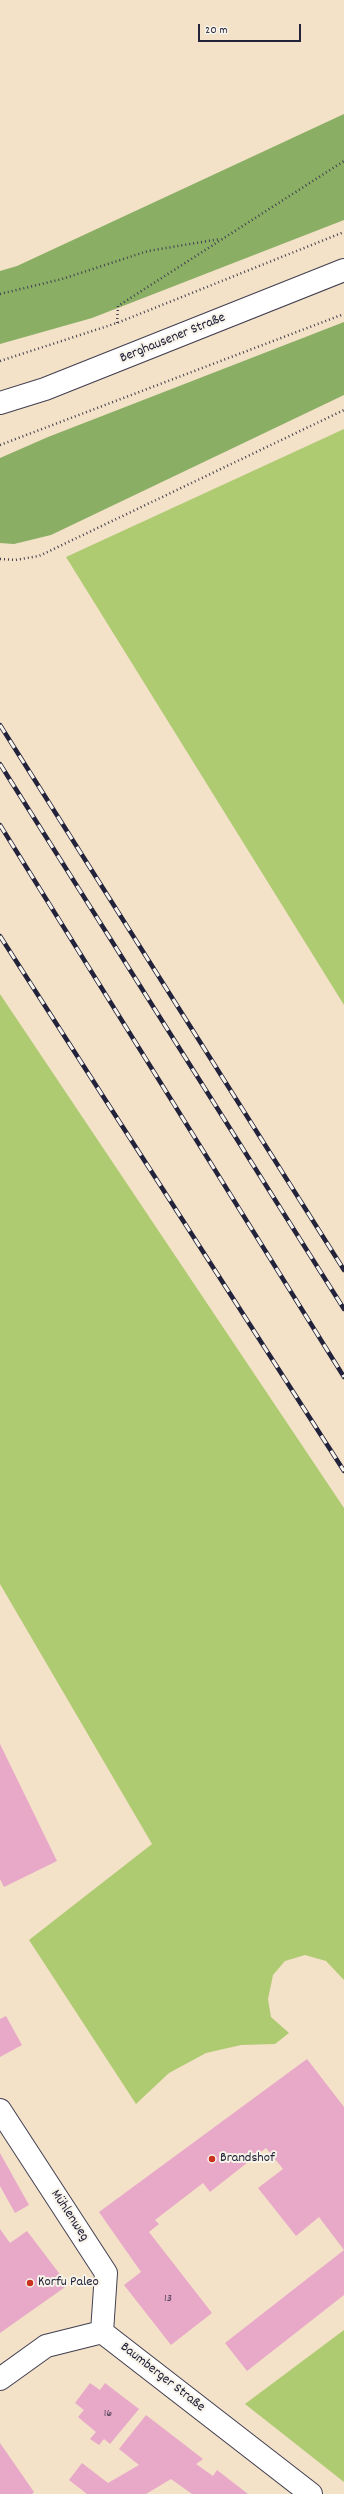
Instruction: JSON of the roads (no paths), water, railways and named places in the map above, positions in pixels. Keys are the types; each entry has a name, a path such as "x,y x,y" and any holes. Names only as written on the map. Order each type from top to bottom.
{"street":[{"name":"Berghausener Straße","path":"0,403 45,389 344,270"},
{"name":"Mühlenweg","path":"0,2110 106,2273 102,2332"},
{"path":"0,2379 46,2346 102,2332"},
{"name":"Baumberger Straße","path":"102,2332 311,2494"}],"railway":[{"path":"0,725 344,1270"},
{"path":"0,764 344,1309"},
{"path":"0,825 344,1377"},
{"path":"0,936 344,1471"}],"place":[{"name":"Brandshof","path":"212,2159"},
{"name":"Korfu Paleo","path":"30,2283"}]}
